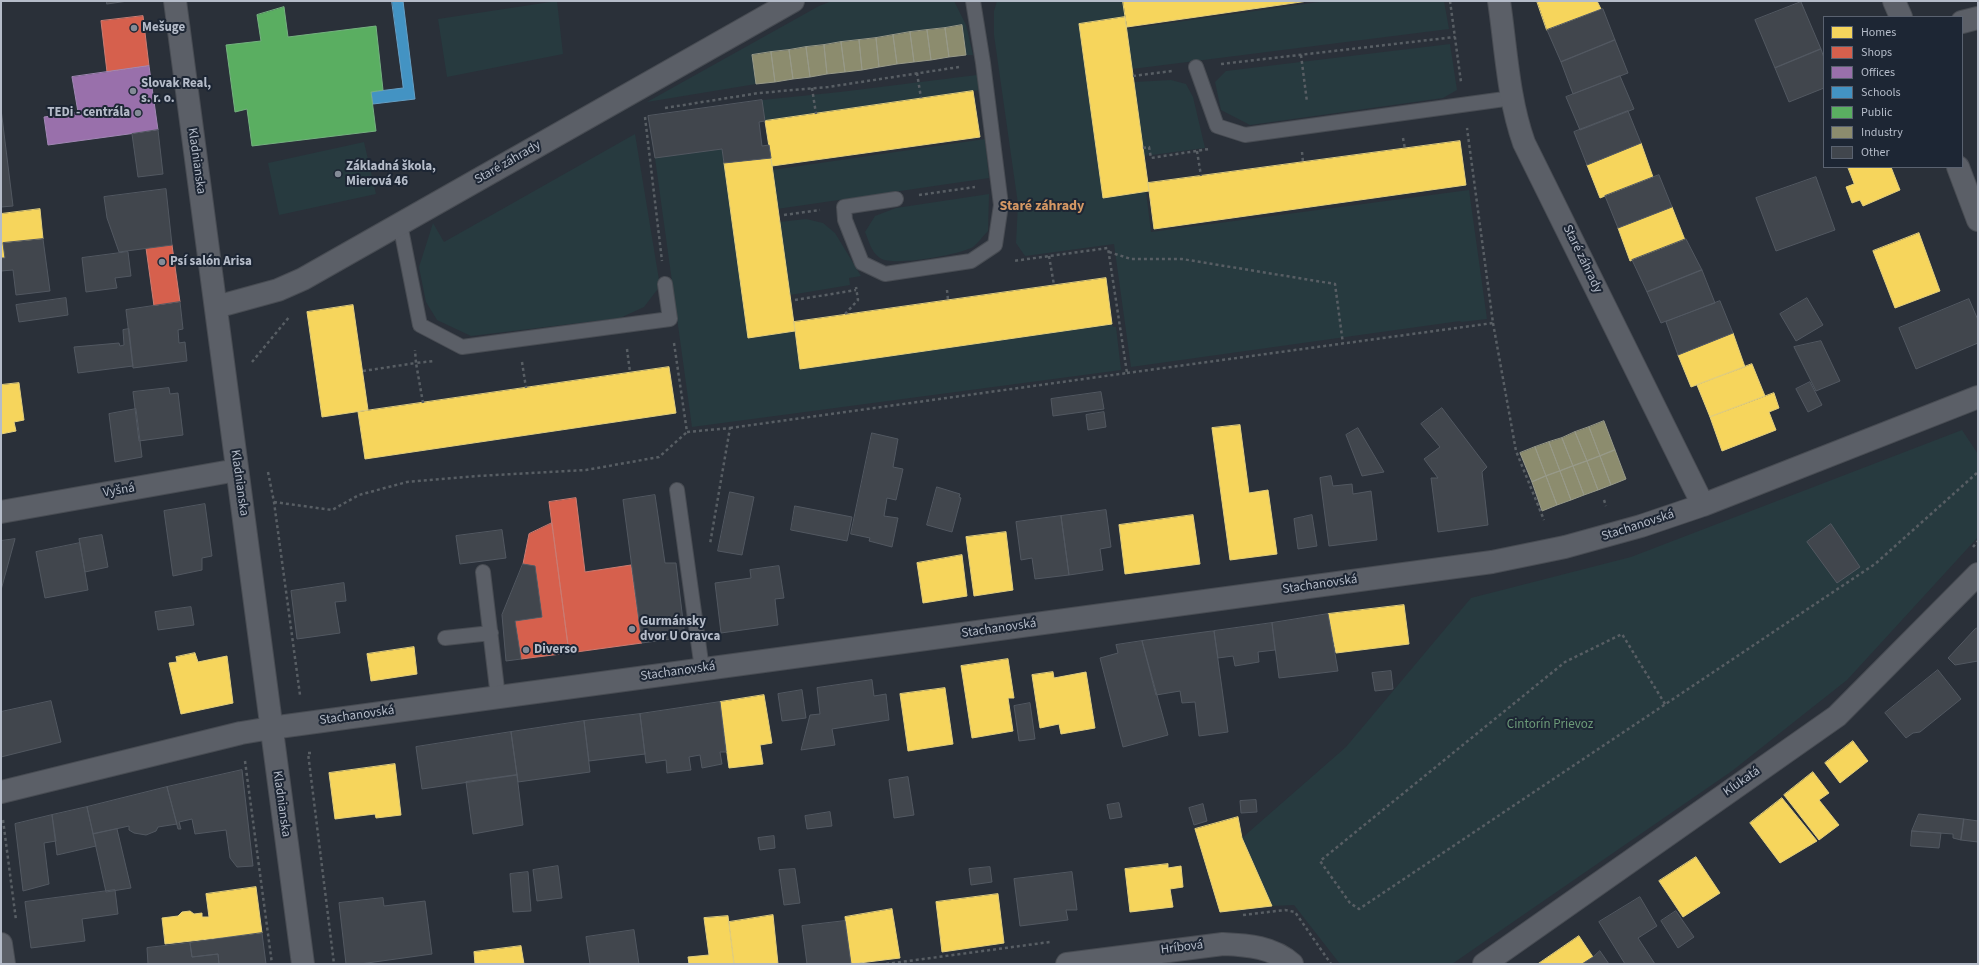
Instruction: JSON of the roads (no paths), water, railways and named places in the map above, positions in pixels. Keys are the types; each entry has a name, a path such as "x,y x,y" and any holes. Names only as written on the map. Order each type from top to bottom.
{"street":[{"name":"Kladnianska","path":"175,1 303,964"},
{"name":"Staré záhrady","path":"216,307 278,290 303,279 792,1"},
{"name":"Staré záhrady","path":"1499,1 1512,98 1524,143 1703,505"},
{"path":"1894,1 1900,16"},
{"path":"1963,22 1978,18"},
{"path":"1958,168 1978,220"},
{"name":"Stachanovská","path":"2,803 241,733 271,728 1492,562 1543,553 1586,542 1703,505 1978,397"},
{"name":"Vyšná","path":"1,512 237,470"},
{"name":"Kľukatá","path":"1484,964 1837,716 1978,574"},
{"path":"1,944 4,964"},
{"name":"Hríbová","path":"1067,964 1223,944 1248,945 1273,951 1292,964"}],"lane":[{"path":"896,199 844,207 845,220 862,263 885,274 971,261 995,245 1001,204 983,63 973,1"},
{"path":"1196,67 1217,126 1245,135 1512,98"},
{"path":"400,224 420,325 462,347 670,319 665,284"},
{"path":"677,490 702,669"},
{"path":"483,572 498,697"},
{"path":"445,638 490,633"}],"place":[{"name":"Mešuge","path":"134,28"},
{"name":"Slovak Real, s. r. o.","path":"133,91"},
{"name":"TEDi - centrála","path":"138,113"},
{"name":"Základná škola, Mierová 46","path":"338,174"},
{"name":"Psí salón Arisa","path":"162,262"},
{"name":"Gurmánsky dvor U Oravca","path":"632,629"},
{"name":"Diverso","path":"526,650"}],"district":[{"name":"Staré záhrady","path":"1042,207"}],"park label":[{"name":"Cintorín Prievoz","path":"1550,725"}]}
